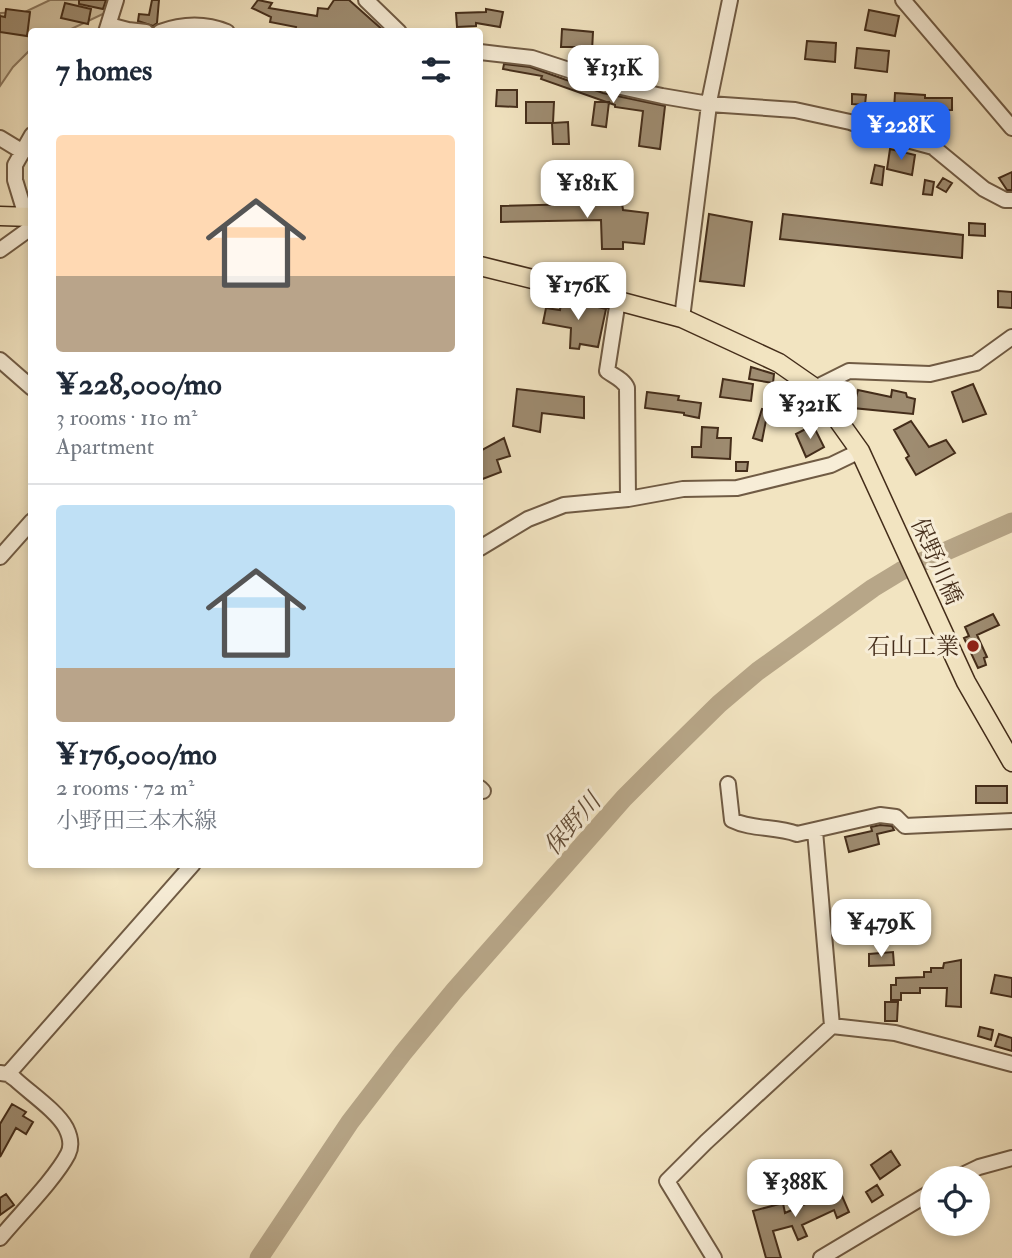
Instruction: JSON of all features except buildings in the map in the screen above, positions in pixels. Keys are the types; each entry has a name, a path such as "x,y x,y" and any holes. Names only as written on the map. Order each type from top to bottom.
{"main road":[{"path":"0,216 28,220"},
{"name":"保野川橋","path":"483,267 682,318 779,363 815,388 860,451 966,682 1012,761"}],"street":[{"path":"107,28 116,0"},
{"path":"366,0 395,28"},
{"path":"682,318 709,104 730,0"},
{"path":"903,0 1012,128"},
{"path":"171,28 179,25 218,28"},
{"path":"483,52 532,58 621,87 709,104 770,107 823,114 933,147 984,189 1005,200 1012,200"},
{"path":"0,138 23,152"},
{"path":"28,143 15,165 15,180 28,215"},
{"path":"0,250 28,222"},
{"path":"618,300 607,371 627,388 628,499"},
{"path":"815,388 849,371 930,374 976,363 1012,337"},
{"path":"0,360 28,384"},
{"path":"483,546 528,519 564,505 628,499 682,489 737,488 831,464 860,451"},
{"path":"0,557 28,526"},
{"path":"729,784 732,820 747,826 786,830 797,834 880,815 894,816 905,826 1012,821"},
{"path":"815,831 832,1026"},
{"path":"0,1238 51,1177 69,1153 71,1144 62,1122 4,1074 188,868"},
{"path":"714,1258 667,1181 832,1026 895,1033 1012,1064"},
{"path":"983,1166 1012,1158"},
{"path":"821,1258 920,1199"}],"shaded area":[{"path":"50,0 108,0 105,13 73,28 28,28 28,52 0,86 0,13 25,12"}],"waterway":[{"name":"保野川","path":"259,1258 350,1122 454,991 624,798 719,704 758,671 873,588 901,571 1012,522"}],"place":[{"name":"石山工業","path":"973,646"}]}
